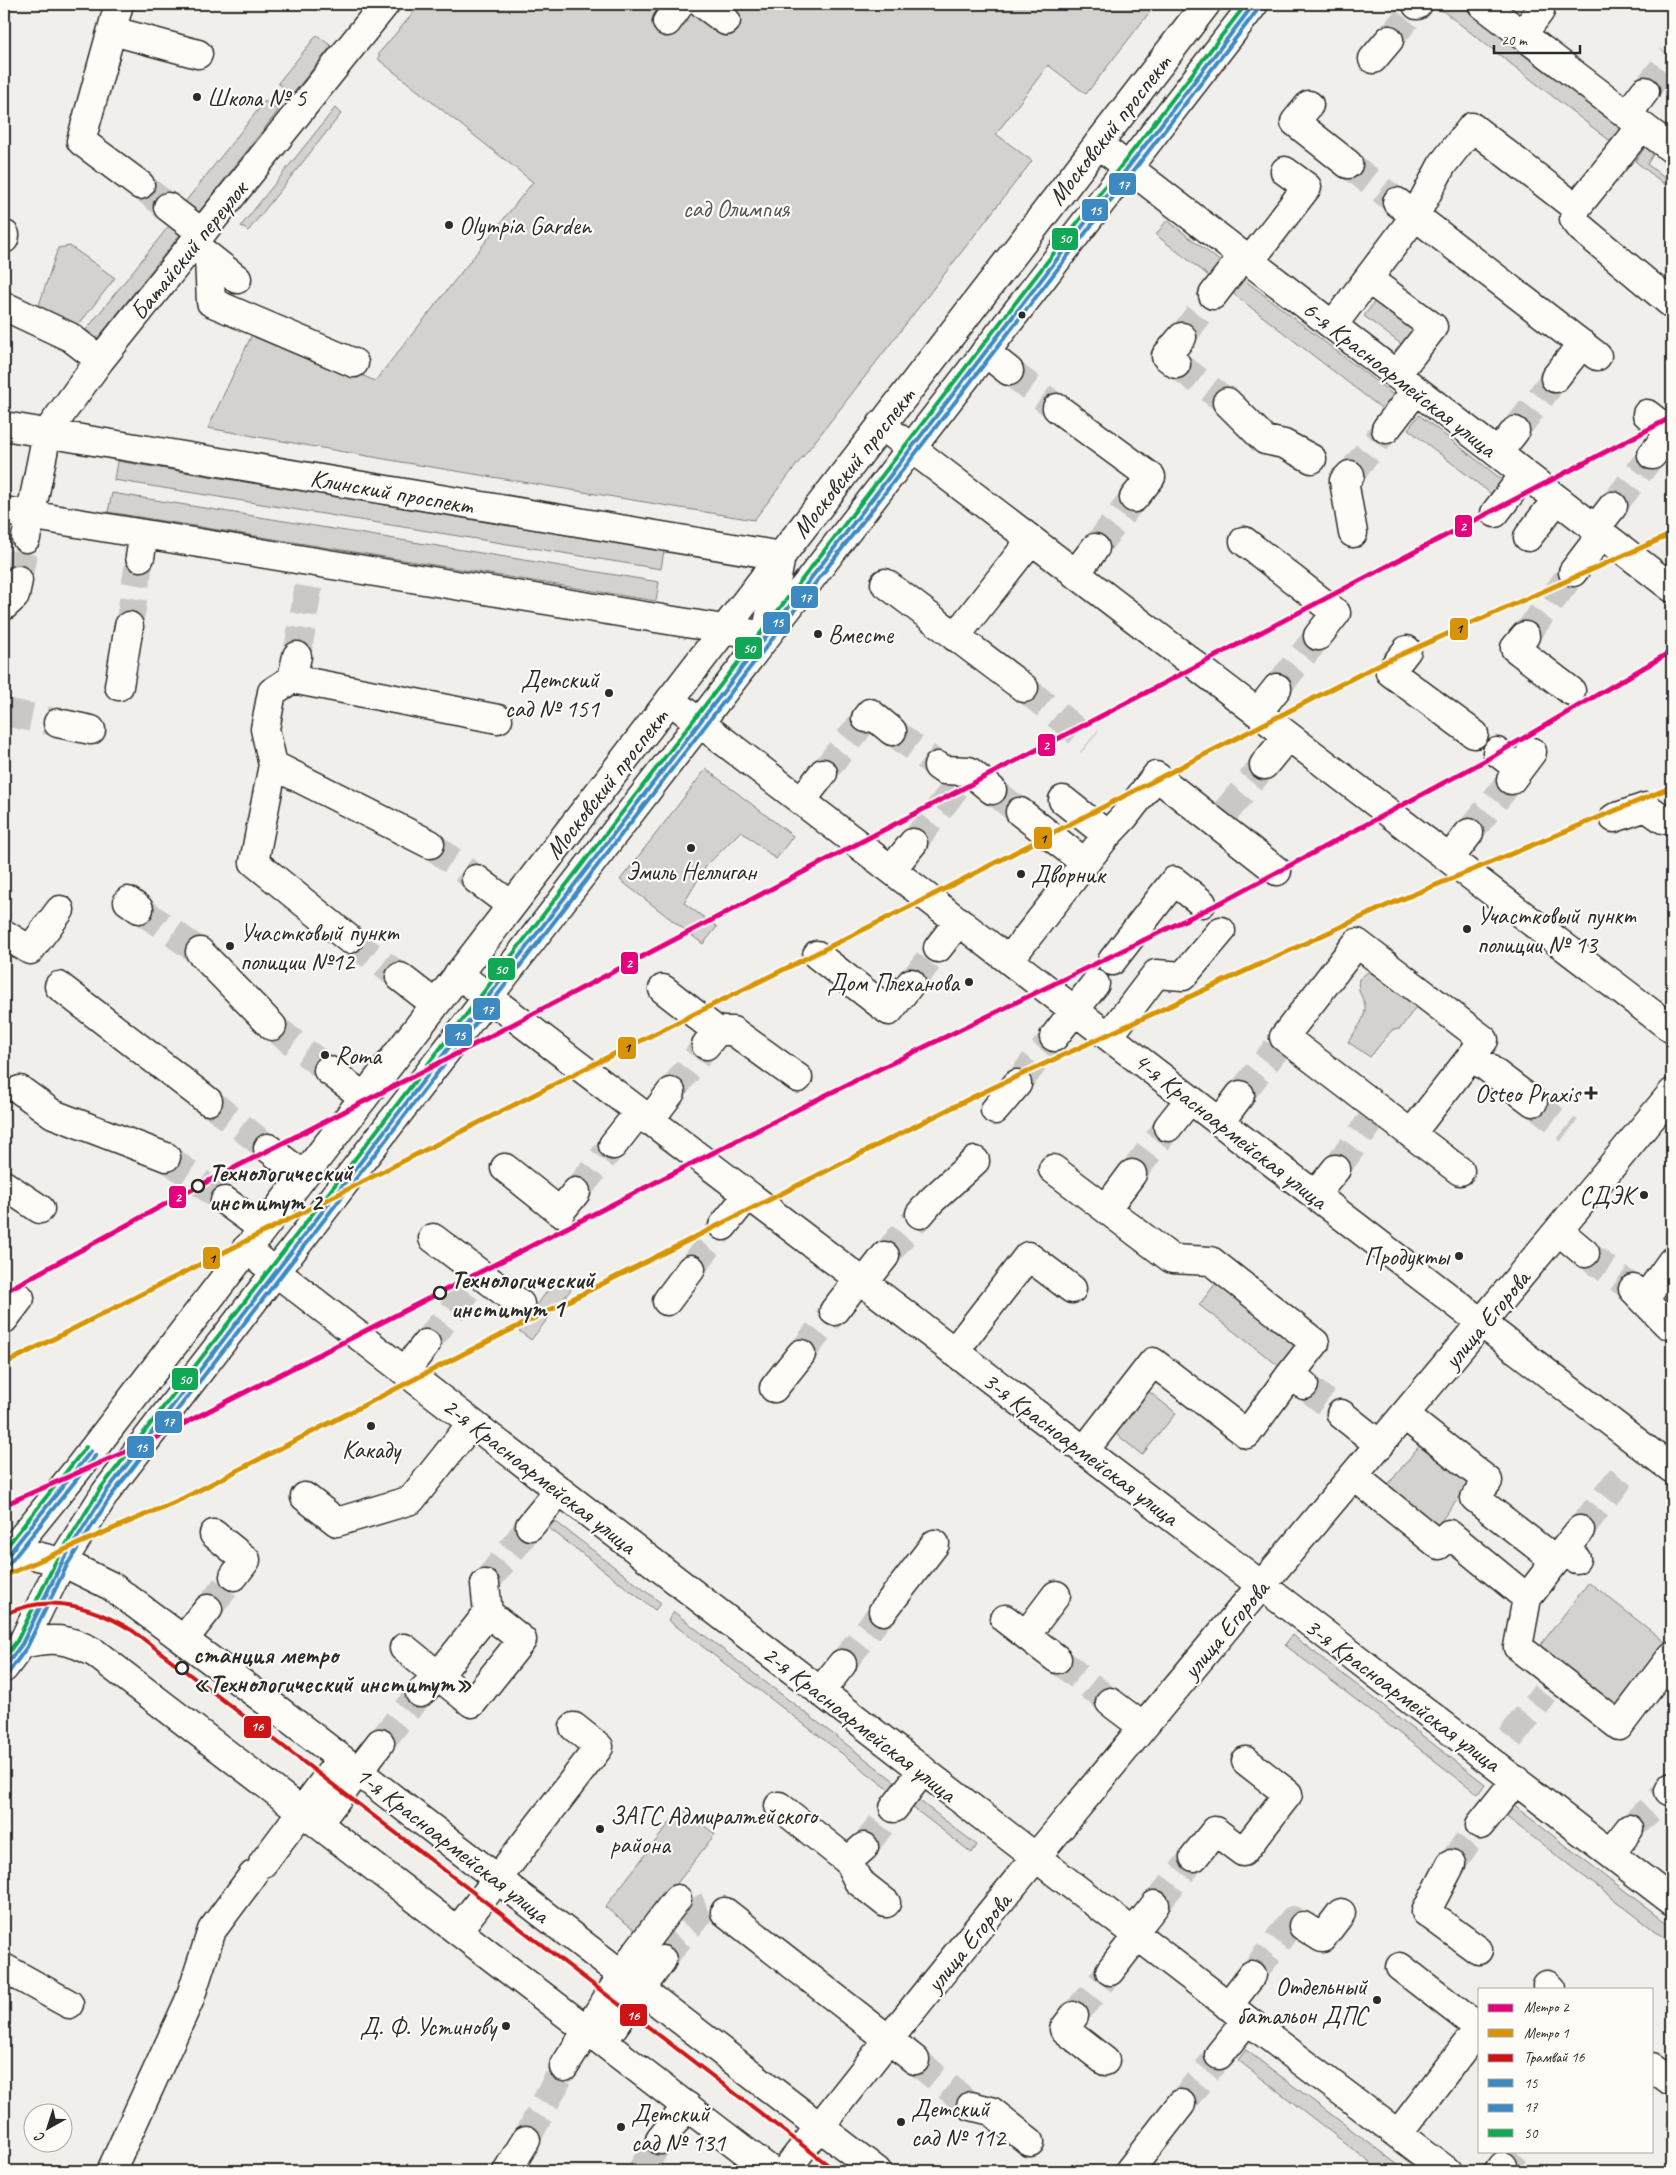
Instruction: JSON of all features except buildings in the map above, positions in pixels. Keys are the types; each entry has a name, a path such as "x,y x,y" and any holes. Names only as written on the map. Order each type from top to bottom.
{"street":[{"path":"119,4 81,141 140,185"},
{"name":"Батайский переулок","path":"28,527 47,433 100,360 201,245 385,4"},
{"path":"703,4 726,21"},
{"name":"Московский проспект","path":"8,1555 77,1470 1206,4"},
{"name":"Московский проспект","path":"4,1668 22,1644 62,1562 106,1492 1254,4"},
{"path":"1482,4 1672,149"},
{"path":"1522,35 1540,11"},
{"path":"113,31 198,54"},
{"path":"1645,91 1634,121 1576,208 1574,219 1581,228 1672,304"},
{"path":"1309,105 1295,122 1348,164"},
{"path":"1333,325 1368,279 1406,209 1472,127 1576,208"},
{"name":"6-я Красноармейская улица","path":"1098,144 1672,588"},
{"path":"1213,296 1307,187 1285,171"},
{"path":"168,207 201,245 237,279"},
{"path":"1406,209 1589,350 1555,378"},
{"path":"201,245 211,302 354,363"},
{"path":"1368,279 1433,327 1386,429"},
{"path":"4,306 70,337 100,360"},
{"path":"1176,364 1166,356 1182,336"},
{"path":"985,352 1009,371"},
{"path":"1227,402 1265,440 1284,444 1312,459"},
{"path":"1057,408 1151,477 1134,498"},
{"path":"1647,414 1670,432 1652,455"},
{"path":"881,425 1672,1029"},
{"name":"Клинский проспект","path":"4,426 781,556"},
{"path":"1498,454 1515,431"},
{"path":"1495,513 1525,474"},
{"path":"1350,475 1344,481 1353,534"},
{"path":"1528,537 1558,499"},
{"path":"1573,572 1613,506"},
{"path":"4,511 28,527 142,546 311,573 766,636 781,556"},
{"path":"955,637 1031,540"},
{"path":"1244,541 1336,613 1318,636"},
{"path":"1075,574 1095,548"},
{"path":"4,606 15,596 18,580"},
{"path":"886,583 1024,688"},
{"path":"119,686 129,626"},
{"path":"1524,636 1515,648 1571,691"},
{"path":"1407,650 1390,672 1474,734"},
{"path":"349,939 254,862 273,765 265,729 272,692 294,668 498,719"},
{"path":"1258,712 1277,688"},
{"name":"4-я Красноармейская улица","path":"670,700 1075,1009 1482,1324 1669,1461"},
{"path":"866,718 870,713 892,730"},
{"path":"58,723 91,730"},
{"path":"1264,765 1288,736"},
{"path":"1497,752 1520,767"},
{"path":"273,765 430,844"},
{"path":"938,766 963,779 992,790"},
{"path":"802,800 823,773"},
{"path":"1010,960 1084,862 1125,816 1156,776 1220,819 1277,871"},
{"path":"1063,800 1107,835"},
{"path":"1614,818 1646,807 1663,819"},
{"path":"1020,812 1084,862"},
{"path":"1450,858 1469,833"},
{"path":"892,870 913,843"},
{"path":"476,879 511,905"},
{"path":"1112,961 1174,881 1202,903"},
{"path":"4,934 30,950 60,910"},
{"path":"938,948 959,921"},
{"path":"1109,1036 1156,974 1184,976 1221,931"},
{"path":"1411,1134 1484,1040 1357,943 1280,1043 1374,1116 1411,1134 1460,1171"},
{"path":"200,952 272,1026"},
{"path":"818,955 890,1011 911,983"},
{"name":"3-я Красноармейская улица","path":"458,974 1261,1585 1672,1901"},
{"path":"400,977 435,1004"},
{"path":"1054,1037 1095,984"},
{"path":"59,986 208,1101"},
{"path":"663,989 712,1038 733,1031 798,1078"},
{"path":"1472,1056 1533,1102"},
{"path":"328,1070 364,1097"},
{"path":"995,1110 1017,1084"},
{"path":"20,1090 53,1114 166,1157"},
{"path":"613,1145 671,1092"},
{"name":"улица Егорова","path":"785,2171 1035,1858 1261,1585 1482,1324 1672,1093"},
{"path":"1220,1122 1240,1096"},
{"path":"1168,1127 1190,1099"},
{"path":"268,1148 303,1175"},
{"path":"920,1214 975,1161"},
{"path":"505,1168 560,1212 576,1192"},
{"path":"1053,1169 1172,1259 1211,1261 1315,1343 1297,1380 1246,1434 1153,1362 1084,1451"},
{"path":"1315,1195 1336,1169"},
{"path":"1106,1209 1132,1174"},
{"path":"4,1185 40,1209"},
{"path":"723,1226 748,1195"},
{"name":"2-я Красноармейская улица","path":"225,1202 254,1239 276,1272 1035,1858 1447,2171"},
{"path":"1559,1231 1585,1253"},
{"path":"433,1238 474,1283 520,1304"},
{"path":"834,1311 885,1256"},
{"path":"954,1352 1028,1256 1072,1289"},
{"path":"1667,1324 1638,1294 1672,1261"},
{"path":"666,1301 691,1270"},
{"path":"405,1371 426,1344"},
{"path":"774,1388 801,1354"},
{"path":"1341,1414 1380,1445"},
{"path":"1404,1415 1488,1481 1475,1498 1569,1550 1527,1598 1518,1647 1550,1685 1619,1726 1672,1656"},
{"path":"305,1497 337,1522 411,1500 472,1423"},
{"path":"1354,1476 1440,1545 1449,1534 1527,1598"},
{"path":"530,1526 559,1490"},
{"path":"214,1534 246,1560 234,1576"},
{"path":"883,1611 935,1544"},
{"name":"1-я Красноармейская улица","path":"8,1555 62,1562 111,1586 350,1765 877,2171"},
{"path":"429,1684 488,1613 485,1584"},
{"path":"1026,1635 1056,1595"},
{"path":"184,1639 208,1609"},
{"path":"404,1648 429,1684 472,1703 522,1640 488,1613"},
{"path":"1005,1619 1056,1659"},
{"path":"22,1644 58,1639 77,1643 96,1653 771,2171"},
{"path":"820,1692 842,1664"},
{"path":"1110,1702 1143,1727"},
{"path":"458,1930 599,1746 574,1727"},
{"path":"111,2171 189,2001 212,1930 258,1869 310,1817 350,1765 380,1743"},
{"path":"1194,1857 1215,1831 1243,1852 1288,1794 1246,1761"},
{"path":"894,1808 923,1770"},
{"path":"1480,1824 1516,1780"},
{"path":"779,1806 856,1854 858,1881 886,1903"},
{"path":"1610,1853 1629,1829"},
{"path":"1451,1864 1426,1912 1478,1950"},
{"path":"632,1982 636,1953 677,1899"},
{"path":"1110,1971 1155,1904"},
{"path":"725,1912 915,2060"},
{"path":"1303,1926 1322,1938 1341,1913"},
{"path":"564,2067 596,2035 632,1982 662,1960"},
{"path":"1400,1967 1478,2027"},
{"path":"4,1968 69,2004"},
{"path":"1219,2055 1238,2013 1252,1975"},
{"path":"1074,2016 1064,2029 1105,2061"},
{"path":"1398,2134 1478,2029"},
{"path":"1129,2171 1181,2104"},
{"path":"660,2140 687,2106"},
{"path":"971,2106 991,2111 1030,2142"},
{"path":"507,2171 526,2140"}],"green space":[{"name":"сад Олимпия","path":"421,4 435,4 443,9 448,4 1156,4 1086,94 1048,65 996,134 1032,161 754,520 208,428 255,328 375,381 533,182 379,60 379,53"},
{"path":"1434,4 1460,4 1624,131 1614,144"},
{"path":"317,35 331,46 292,95 278,83"},
{"path":"265,101 278,111 195,217 182,206"},
{"path":"335,108 341,114 248,231 241,226"},
{"path":"1646,146 1654,153 1647,164 1672,184 1672,190 1635,161"},
{"path":"1167,220 1226,266 1214,280 1156,235"},
{"path":"172,222 183,231 97,339 86,330"},
{"path":"70,246 115,278 73,332 38,308 58,248"},
{"path":"1242,278 1396,397 1385,411 1231,292"},
{"path":"1381,293 1426,327 1409,350 1364,316"},
{"path":"1419,415 1505,482 1494,496 1408,429"},
{"path":"117,461 664,551 661,569 114,480"},
{"path":"112,493 659,582 656,601 108,512"},
{"path":"706,769 793,836 776,859 741,831 706,866 684,903 717,927 703,944 620,880"},
{"path":"1368,972 1397,986 1418,1004 1400,1029 1392,1030 1370,1057 1348,1042 1365,1013 1358,982"},
{"path":"558,1277 572,1288 531,1340 518,1330"},
{"path":"1216,1283 1295,1345 1279,1366 1199,1305"},
{"path":"1142,1386 1176,1413 1142,1455 1109,1428"},
{"path":"1420,1445 1469,1485 1436,1527 1387,1486"},
{"path":"555,1521 661,1603 655,1610 549,1528"},
{"path":"1589,1582 1665,1642 1615,1706 1539,1647"},
{"path":"674,1612 902,1787 896,1795 668,1620"},
{"path":"1292,1635 1485,1784 1478,1794 1285,1645"},
{"path":"912,1795 977,1845 972,1853 907,1803"},
{"path":"1513,1805 1672,1927 1672,1944 1504,1815"},
{"path":"681,1808 715,1834 639,1933 605,1907"},
{"path":"1246,2050 1406,2171 1381,2171 1238,2060"}],"tunnel":[{"path":"1389,40 1417,5"},
{"path":"1645,91 1672,57"},
{"path":"1348,164 1397,202"},
{"path":"140,185 168,207"},
{"path":"1182,337 1213,295"},
{"path":"1176,364 1227,402"},
{"path":"1009,371 1057,408"},
{"path":"1515,431 1555,378"},
{"path":"1350,475 1386,429"},
{"path":"1613,506 1652,455"},
{"path":"1095,548 1134,498"},
{"path":"18,580 26,538"},
{"path":"129,626 140,557"},
{"path":"1525,636 1573,572"},
{"path":"297,656 309,583"},
{"path":"1277,688 1318,636"},
{"path":"1024,688 1090,742"},
{"path":"4,712 58,723"},
{"path":"823,773 866,718"},
{"path":"892,731 938,766"},
{"path":"1224,814 1264,765"},
{"path":"1469,833 1511,780"},
{"path":"913,843 956,787"},
{"path":"992,790 1020,812"},
{"path":"430,844 476,879"},
{"path":"139,909 200,952"},
{"path":"349,939 400,977"},
{"path":"911,983 938,948"},
{"path":"272,1026 328,1070"},
{"path":"1017,1084 1054,1037"},
{"path":"671,1092 706,1045"},
{"path":"1240,1095 1276,1049"},
{"path":"208,1101 268,1148"},
{"path":"1533,1102 1569,1131"},
{"path":"1336,1169 1370,1122"},
{"path":"1132,1174 1168,1127"},
{"path":"576,1192 613,1145"},
{"path":"166,1157 225,1201"},
{"path":"885,1256 920,1214"},
{"path":"691,1269 723,1226"},
{"path":"1585,1253 1633,1289"},
{"path":"426,1344 467,1291"},
{"path":"801,1354 834,1311"},
{"path":"1304,1385 1341,1414"},
{"path":"1580,1530 1621,1477"},
{"path":"485,1584 530,1526"},
{"path":"208,1609 234,1576"},
{"path":"842,1664 883,1611"},
{"path":"1057,1659 1110,1702"},
{"path":"380,1743 420,1693"},
{"path":"1510,1738 1545,1693"},
{"path":"1629,1829 1669,1791"},
{"path":"864,1847 894,1808"},
{"path":"1451,1864 1480,1825"},
{"path":"1155,1905 1194,1857"},
{"path":"662,1960 703,1908 711,1905 725,1912"},
{"path":"1252,1975 1293,1920 1303,1926"},
{"path":"1074,2016 1110,1971"},
{"path":"1181,2104 1219,2055"},
{"path":"915,2060 971,2106"},
{"path":"526,2140 564,2067"},
{"path":"641,2171 660,2140"},
{"path":"1503,2166 1514,2152"}],"metro line":[{"name":"2","path":"4,1292 193,1189 439,1063 1672,417"},
{"name":"1","path":"4,1364 616,1053 921,901 1382,663 1672,534"},
{"name":"2","path":"4,1505 150,1441 824,1096 1222,902 1488,759 1672,651"},
{"name":"1","path":"4,1576 184,1498 471,1350 975,1096 1388,905 1672,787"}],"tram line":[{"name":"16","path":"4,1615 37,1604 70,1605 103,1615 133,1631 836,2171"}],"transit line":[{"name":"50","path":"4,1658 17,1641 57,1559 101,1488 1246,4"},
{"name":"15","path":"4,1668 22,1644 62,1562 106,1492 1254,4"},
{"name":"17","path":"9,1672 27,1647 67,1565 111,1496 1259,8"},
{"name":"50","path":"4,1550 86,1447"},
{"name":"15","path":"4,1560 91,1451"},
{"name":"17","path":"9,1564 96,1455"}],"place":[{"name":"Школа № 5","path":"197,97"},
{"name":"Olympiа Garden","path":"449,225"},
{"name":"Вместе","path":"818,634"},
{"name":"Детский сад № 151","path":"609,693"},
{"name":"Эмиль Неллиган","path":"691,848"},
{"name":"Дворник","path":"1021,874"},
{"name":"Участковый пункт полиции № 13","path":"1467,929"},
{"name":"Участковый пункт полиции №12","path":"230,946"},
{"name":"Дом Плеханова","path":"969,982"},
{"name":"Roma","path":"325,1055"},
{"name":"Osteo Praxis","path":"1591,1093"},
{"name":"Технологический институт 2","path":"198,1186"},
{"name":"СДЭК","path":"1644,1195"},
{"name":"Продукты","path":"1459,1256"},
{"name":"Технологический институт 1","path":"440,1293"},
{"name":"Какаду","path":"371,1426"},
{"name":"станция метро «Технологический институт»","path":"182,1668"},
{"name":"ЗАГС Адмиралтейского района","path":"600,1829"},
{"name":"Отдельный батальон ДПС","path":"1377,2000"},
{"name":"Д. Ф. Устинову","path":"506,2026"},
{"name":"Детский сад № 112","path":"901,2122"},
{"name":"Детский сад № 131","path":"621,2127"}]}
